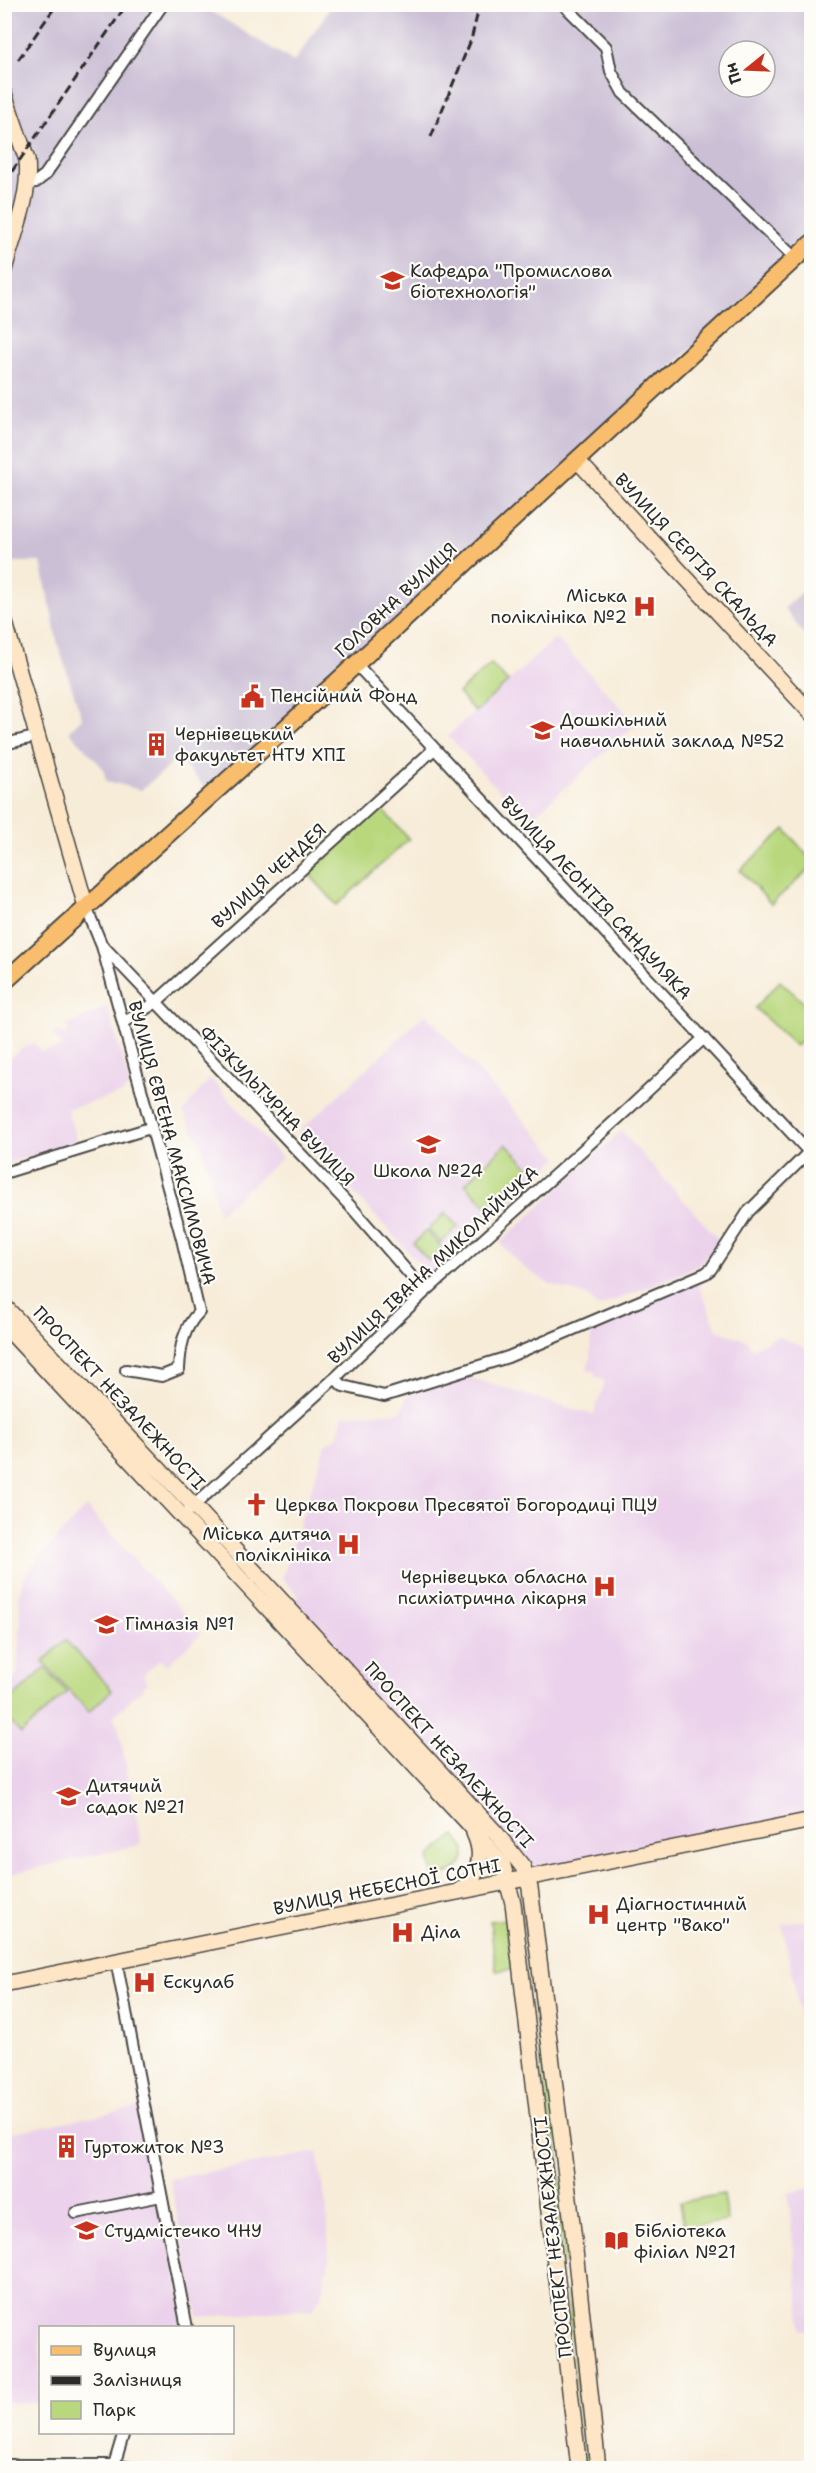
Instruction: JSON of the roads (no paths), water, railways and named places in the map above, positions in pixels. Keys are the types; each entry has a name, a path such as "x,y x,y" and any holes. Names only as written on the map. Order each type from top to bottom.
{"main road":[{"path":"4,94 27,160 27,183 4,270"},
{"name":"ГОЛОВНА ВУЛИЦЯ","path":"4,982 356,664 812,243"},
{"name":"ВУЛИЦЯ СЕРГІЯ СКАЛЬДА","path":"576,460 812,714"},
{"path":"4,619 86,907"},
{"name":"ПРОСПЕКТ НЕЗАЛЕЖНОСТІ","path":"4,1306 470,1825 503,1866 509,1882 527,2007 579,2469"},
{"name":"ПРОСПЕКТ НЕЗАЛЕЖНОСТІ","path":"4,1325 189,1511 496,1833 517,1857 528,1878 554,2071 598,2469"},
{"name":"ВУЛИЦЯ НЕБЕСНОЇ СОТНІ","path":"4,1984 812,1820"},
{"path":"457,1892 470,1882 480,1860 476,1837 470,1825"}],"street":[{"path":"27,183 36,182 45,175 163,4"},
{"path":"563,4 606,47 611,71 623,93 795,258"},
{"name":"ВУЛИЦЯ ЛЕОНТІЯ САНДУЛЯКА","path":"356,664 810,1153"},
{"path":"4,744 39,736"},
{"name":"ВУЛИЦЯ ЧЕНДЕЯ","path":"123,1023 155,1003 434,749"},
{"name":"ВУЛИЦЯ ЄВГЕНА МАКСИМОВИЧА","path":"86,907 102,945 182,1239 199,1312 180,1345 179,1369 162,1376 126,1370"},
{"name":"ФІЗКУЛЬТУРНА ВУЛИЦЯ","path":"102,945 353,1209 425,1292"},
{"name":"ВУЛИЦЯ ІВАНА МИКОЛАЙЧУКА","path":"189,1511 704,1038"},
{"path":"4,1173 150,1128"},
{"path":"335,1378 343,1386 384,1396 508,1357 649,1295 706,1273 711,1269 748,1212 810,1153"},
{"path":"116,1960 187,2326"},
{"path":"76,2212 161,2196"},
{"path":"114,2465 124,2434"},
{"path":"4,2465 114,2465 130,2469"}],"railway":[{"path":"18,60 57,4"},
{"path":"4,183 127,4"},
{"path":"431,137 471,40 480,4"}],"place":[{"name":"Кафедра \"Промислова біотехнологія\"","path":"392,281"},
{"name":"Міська поліклініка №2","path":"645,606"},
{"name":"Пенсійний Фонд","path":"253,696"},
{"name":"Дошкільний навчальний заклад №52","path":"542,730"},
{"name":"Чернівецький факультет НТУ ХПІ","path":"157,744"},
{"name":"Школа №24","path":"428,1145"},
{"name":"Церква Покрови Пресвятої Богородиці ПЦУ","path":"257,1505"},
{"name":"Міська дитяча поліклініка","path":"349,1544"},
{"name":"Чернівецька обласна психіатрична лікарня","path":"605,1587"},
{"name":"Гімназія №1","path":"107,1624"},
{"name":"Дитячий садок №21","path":"68,1796"},
{"name":"Діагностичний центр \"Вако\"","path":"598,1914"},
{"name":"Діла","path":"403,1932"},
{"name":"Ескулаб","path":"145,1982"},
{"name":"Гуртожиток №3","path":"66,2147"},
{"name":"Студмістечко ЧНУ","path":"86,2231"},
{"name":"Бібліотека філіал №21","path":"616,2241"}]}
